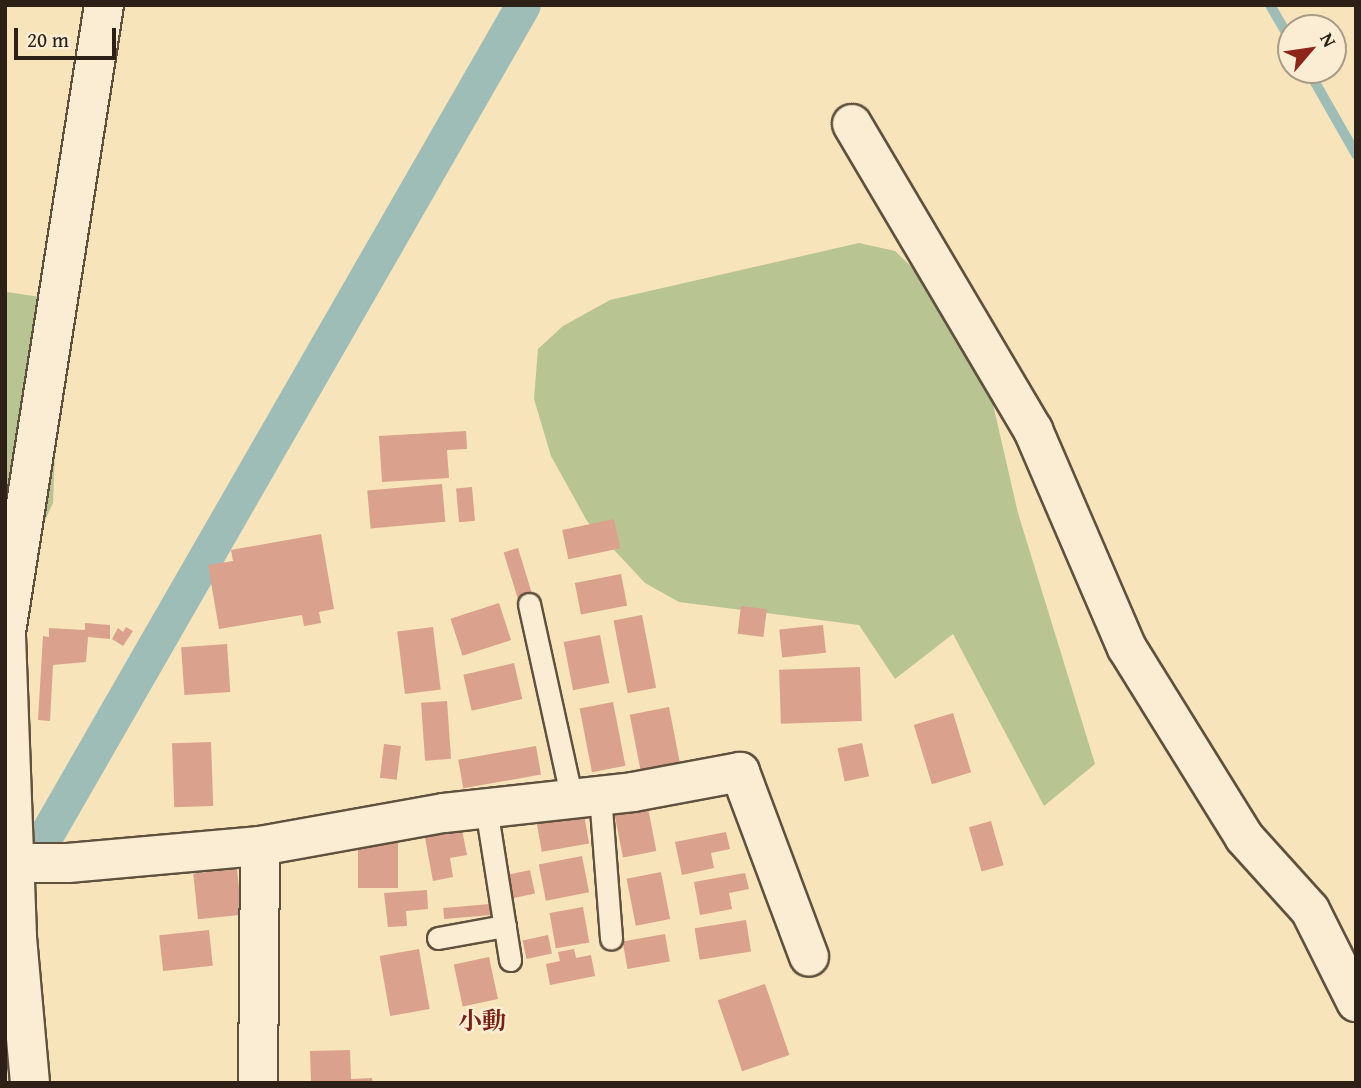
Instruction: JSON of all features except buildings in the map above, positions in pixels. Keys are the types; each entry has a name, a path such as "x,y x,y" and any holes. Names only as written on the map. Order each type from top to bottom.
{"street":[{"path":"30,1083 10,863 6,632 104,5"},
{"path":"852,124 1033,430 1128,648 1244,836 1310,909 1356,1002"},
{"path":"10,863 260,846 486,808 586,797 740,772 808,957"},
{"path":"258,1083 260,846"}],"lane":[{"path":"529,604 586,797 611,939"},
{"path":"486,808 510,960"},
{"path":"438,938 505,926"}],"green space":[{"path":"859,243 895,251 926,281 992,400 1018,513 1095,764 1044,806 953,634 895,679 859,625 679,602 645,583 587,521 551,456 534,399 538,349 563,326 610,300"},
{"path":"7,292 47,298 58,377 53,503 30,553 5,580"}],"waterway":[{"path":"42,842 523,5"},
{"path":"1270,5 1277,17"},
{"path":"1316,84 1356,154"}],"district":[{"name":"小動","path":"482,1021"}]}
